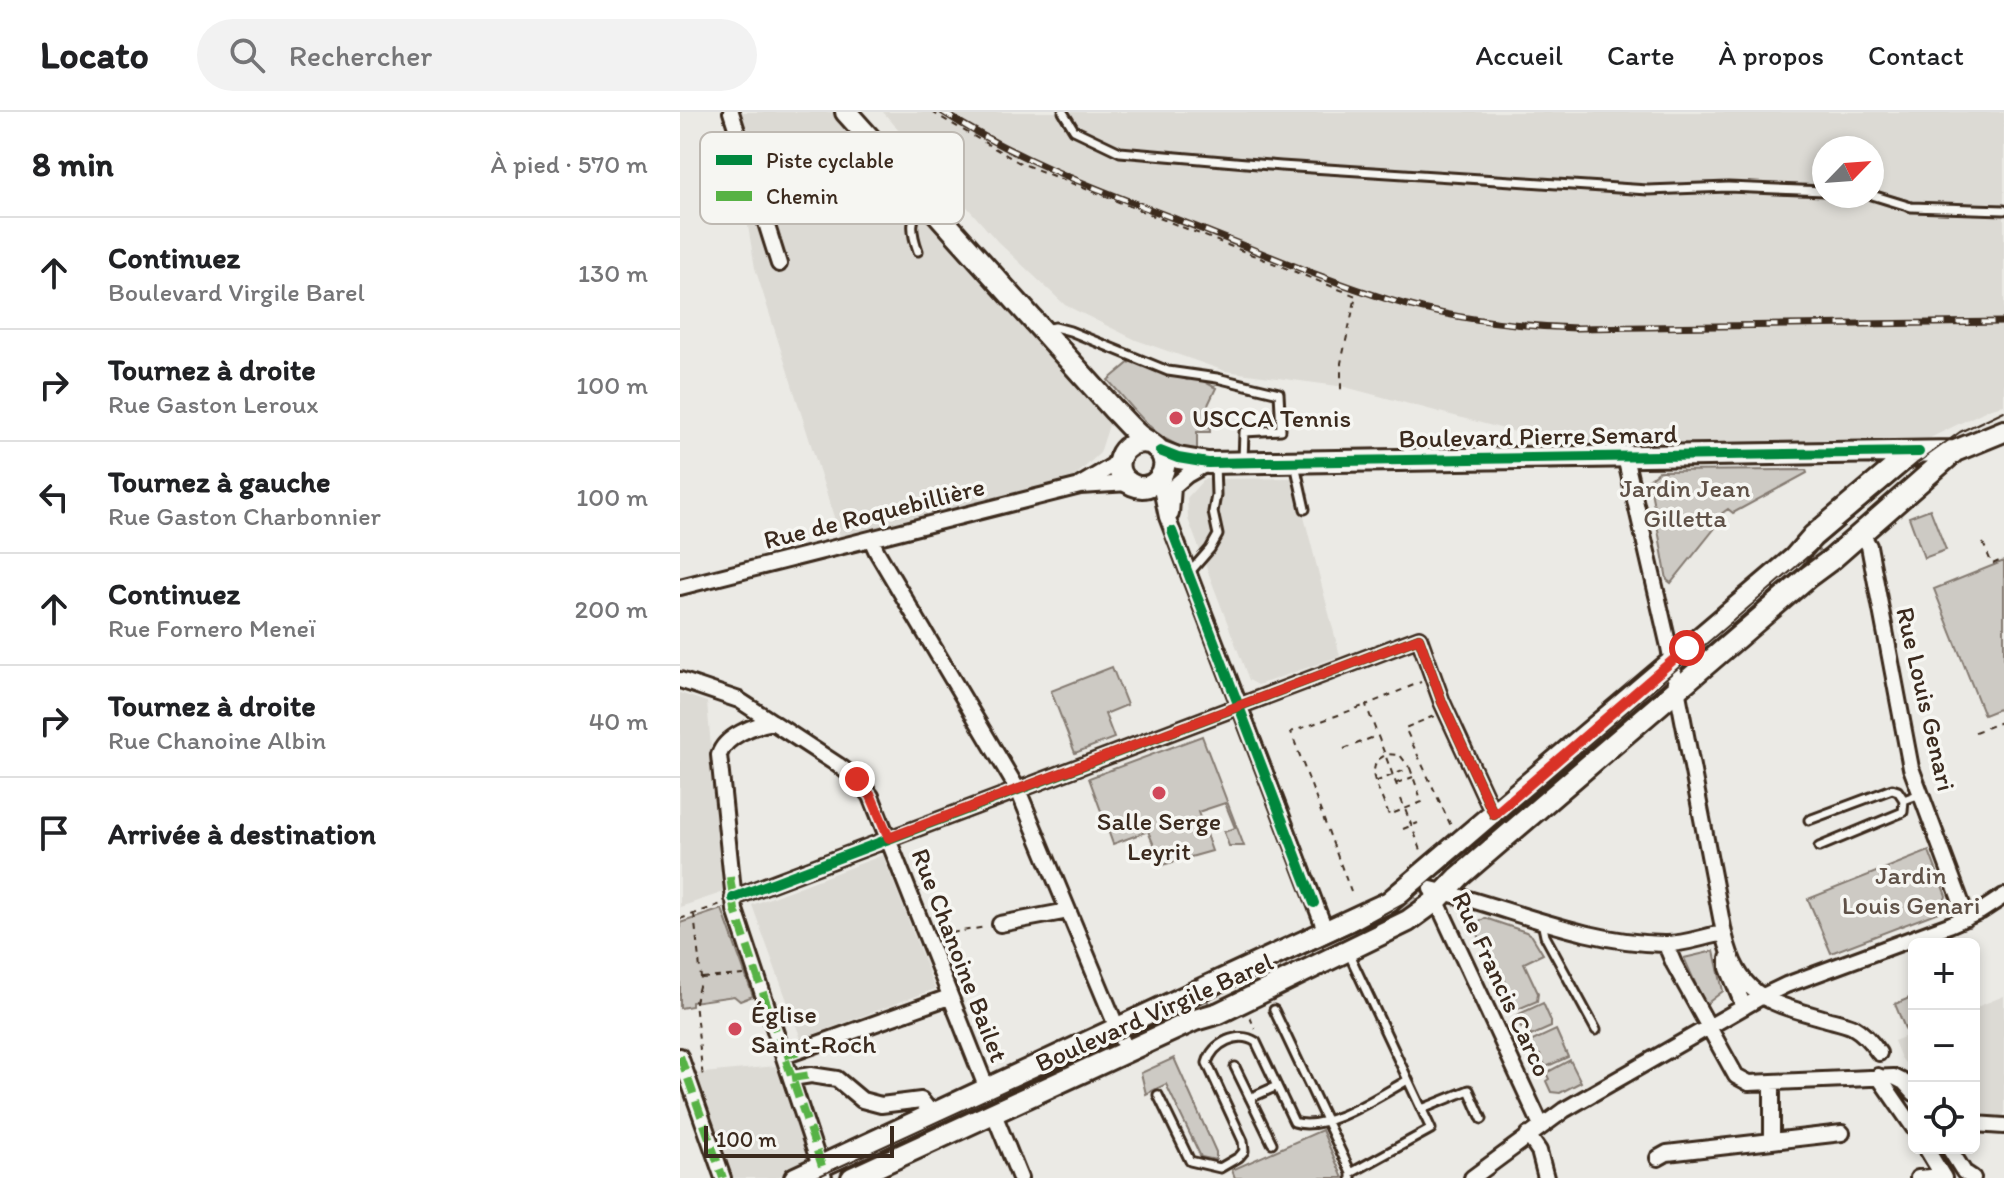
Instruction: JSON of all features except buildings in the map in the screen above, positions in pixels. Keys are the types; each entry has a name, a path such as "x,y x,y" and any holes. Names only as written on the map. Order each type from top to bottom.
{"main road":[{"path":"846,112 864,132"},
{"path":"948,224 1114,410 1154,447 1164,463 1147,481 1120,472 1122,435 1114,410"},
{"path":"1919,452 1955,451 2004,431"},
{"path":"1121,454 1138,442 1154,447"},
{"name":"Boulevard Pierre Semard","path":"1154,447 1178,458 1211,463 1919,452"},
{"name":"Boulevard Virgile Barel","path":"852,1178 886,1171 994,1114 1195,1020 1219,1013 1408,921 1955,451"},
{"name":"Boulevard Virgile Barel","path":"795,1178 823,1172 987,1089 1389,902 1428,857 1494,815 1794,558 1813,536 1903,460 1919,452"},
{"path":"1825,453 1853,463 1863,472 1866,482 1864,493"},
{"name":"Boulevard Pierre Semard","path":"1147,481 1211,463"},
{"path":"1326,932 1342,954"}],"street":[{"path":"731,112 737,132"},
{"path":"766,224 779,264"},
{"name":"Rue de Roquebillière","path":"1080,486 1105,471 1121,454"},
{"path":"1625,457 1678,689 1726,939 1728,968 1744,1007"},
{"path":"1170,524 1173,487 1187,475 1211,463"},
{"path":"1147,481 1170,524 1326,932"},
{"name":"Rue de Roquebillière","path":"680,587 1080,486 1147,481"},
{"name":"Rue Louis Genari","path":"1862,534 1869,546 1911,768 1967,918"},
{"path":"871,539 1018,790 1127,1052"},
{"path":"733,898 1419,638 1446,710 1494,815"},
{"name":"Rue Chanoine Bailet","path":"680,680 739,700 857,779 871,796 987,1089"},
{"path":"773,722 745,731 725,744 719,755 733,898 823,1172"},
{"name":"Rue Francis Carco","path":"1428,857 1427,875 1541,1125"},
{"path":"1438,894 1617,939 1666,945 1726,939"},
{"path":"1472,1178 1541,1125 1761,997 1967,918 2004,896"},
{"path":"1000,924 1068,911"},
{"path":"1726,939 1735,966 1746,983 1761,997 1852,1027 1866,1037 1879,1053"},
{"path":"1666,945 1736,1076 1749,1083 1878,1076 1894,1077 1908,1086"},
{"path":"784,1056 949,997"},
{"path":"680,1056 686,1095 723,1178"},
{"path":"792,1078 811,1075 837,1079 862,1100 881,1105 921,1100 933,1115"},
{"path":"1878,1076 1908,1119"},
{"path":"1772,1083 1772,1141"},
{"path":"994,1114 1020,1178"},
{"path":"1980,1124 2004,1126"},
{"path":"1658,1158 1667,1153 1842,1133"},
{"path":"1528,1135 1539,1151 1546,1178"},
{"path":"1918,1178 1941,1172 1930,1154"},
{"path":"1953,1154 1964,1172 1973,1178"}],"lane":[{"path":"1063,112 1074,130 1120,152 1632,189 1728,187 1812,190"},
{"path":"1884,199 1911,207 2004,210"},
{"path":"913,224 911,230 918,251"},
{"path":"1042,330 1055,327 1070,331 1168,371 1217,378 1279,393 1281,430 1244,432 1243,463"},
{"path":"1294,462 1305,509"},
{"path":"1188,574 1218,535 1213,512 1211,463"},
{"path":"1809,820 1892,789 1898,791 1904,800 1903,812 1819,847"},
{"path":"1904,800 1920,794"},
{"path":"1542,922 1545,936 1596,1030"},
{"path":"1274,1010 1351,1176 1431,1129 1342,954"},
{"path":"1158,1095 1190,1161 1220,1168 1244,1151 1243,1141 1207,1063 1216,1046 1236,1037 1247,1037 1256,1042 1294,1122 1327,1122 1408,1080"},
{"path":"1235,1067 1272,1143"},
{"path":"1250,1098 1277,1086"},
{"path":"1422,1109 1469,1090 1482,1119"},
{"path":"1220,1168 1225,1178"}],"path":[{"path":"932,112 1018,162 1356,296 1341,363 1341,394"},
{"path":"1983,543 1992,564 2004,559"},
{"path":"1351,892 1291,732 1433,677"},
{"path":"1366,705 1396,785 1413,777"},
{"path":"1446,710 1405,728 1452,828"},
{"path":"1975,732 2004,721"},
{"path":"1344,749 1377,735"},
{"path":"1385,755 1400,755 1410,768 1422,802 1389,815 1375,782 1374,765 1385,755"},
{"path":"1375,782 1410,768"},
{"path":"1401,799 1428,857"},
{"path":"1403,829 1418,823"},
{"path":"680,919 733,898"},
{"path":"686,1095 704,1088 695,1002 701,978 694,914"},
{"path":"927,938 1000,924"},
{"path":"701,978 744,975"}],"shaded area":[{"path":"729,112 835,112 853,132 732,132"},
{"path":"883,112 2004,112 2004,405 1991,408 1924,441 1565,445 1565,439 1542,439 1345,387 1225,371 1136,340 1065,305 998,242 964,204 964,132 901,132"},
{"path":"748,224 934,224 1110,422 1100,453 1072,479 840,536 755,268"},
{"path":"1294,478 1340,656 1258,685 1249,680 1188,519 1187,498 1204,479"},
{"path":"680,693 707,702 724,892 680,907"},
{"path":"883,855 935,989 801,1039 752,905"},
{"path":"2004,996 2004,1117 1980,1117 1980,1006"},
{"path":"1908,1035 1908,1067 1901,1058 1894,1041"},
{"path":"776,1066 809,1162 776,1178 729,1178 693,1074"}],"green space":[{"name":"USCCA Tennis","path":"1131,361 1187,380 1196,377 1216,388 1208,405 1210,432 1197,432 1197,450 1170,442 1158,434 1108,380"},
{"name":"Jardin Jean Gilletta","path":"1806,470 1807,473 1733,513 1728,509 1710,522 1715,528 1671,583 1667,580 1649,479 1659,471"},
{"path":"1930,509 1946,550 1924,558 1909,517"},
{"path":"1815,546 1824,556 1703,661 1693,650"},
{"path":"2004,561 2004,707 1984,715 1934,589"},
{"path":"1112,667 1127,705 1105,714 1114,738 1075,753 1051,691"},
{"path":"1649,689 1657,699 1458,870 1450,861"},
{"name":"Salle Serge Leyrit","path":"1202,736 1244,846 1229,846 1224,832 1235,828 1225,803 1198,812 1212,851 1162,865 1148,831 1113,844 1089,778"},
{"name":"Jardin Louis Genari","path":"1929,851 1946,896 1941,911 1831,953 1808,899"},
{"path":"1412,893 1419,904 1359,939 1354,926"},
{"path":"722,909 753,996 740,1001 734,996 692,1002 692,1006 680,1008 680,923"},
{"path":"1485,918 1532,936 1543,954 1524,963 1538,993 1537,1001 1518,1009 1500,970 1495,972 1476,930 1475,925"},
{"path":"1714,951 1723,991 1705,1005 1684,958"},
{"path":"1205,995 1210,1007 854,1172 848,1160"},
{"path":"1908,999 1906,1031 1895,1004"},
{"path":"1543,1003 1551,1027 1531,1036 1526,1026 1521,1028 1517,1015"},
{"path":"1556,1030 1568,1057 1546,1067 1540,1055 1534,1057 1528,1043"},
{"path":"1174,1058 1216,1152 1216,1160 1201,1157 1166,1084 1146,1094 1141,1073"},
{"path":"1570,1060 1581,1082 1560,1093 1551,1092 1546,1073"},
{"path":"1322,1130 1343,1178 1235,1178 1232,1170"}],"tram line":[{"path":"815,1178 1353,931 1404,903 1917,463 1960,432 2004,411"}],"railway":[{"path":"943,112 1001,146 1092,187 1339,283 1390,300 1459,317 1576,328 2004,322"}],"marked path":[{"path":"730,877 735,910 822,1166"},
{"path":"784,1056 811,1047"},
{"path":"680,1056 723,1178"},
{"path":"792,1078 811,1075"}],"cycle path":[{"path":"1160,451 1178,458 1208,463 1919,452"},
{"path":"1172,531 1314,903"},
{"path":"733,898 1419,638 1442,702 1494,815"}],"place":[{"name":"USCCA Tennis","path":"1176,418"},
{"name":"Salle Serge Leyrit","path":"1159,793"},
{"name":"Église Saint-Roch","path":"735,1029"}],"route":[{"path":"857,779 871,796 889,838 1419,638 1442,702 1494,815 1687,648"}]}
